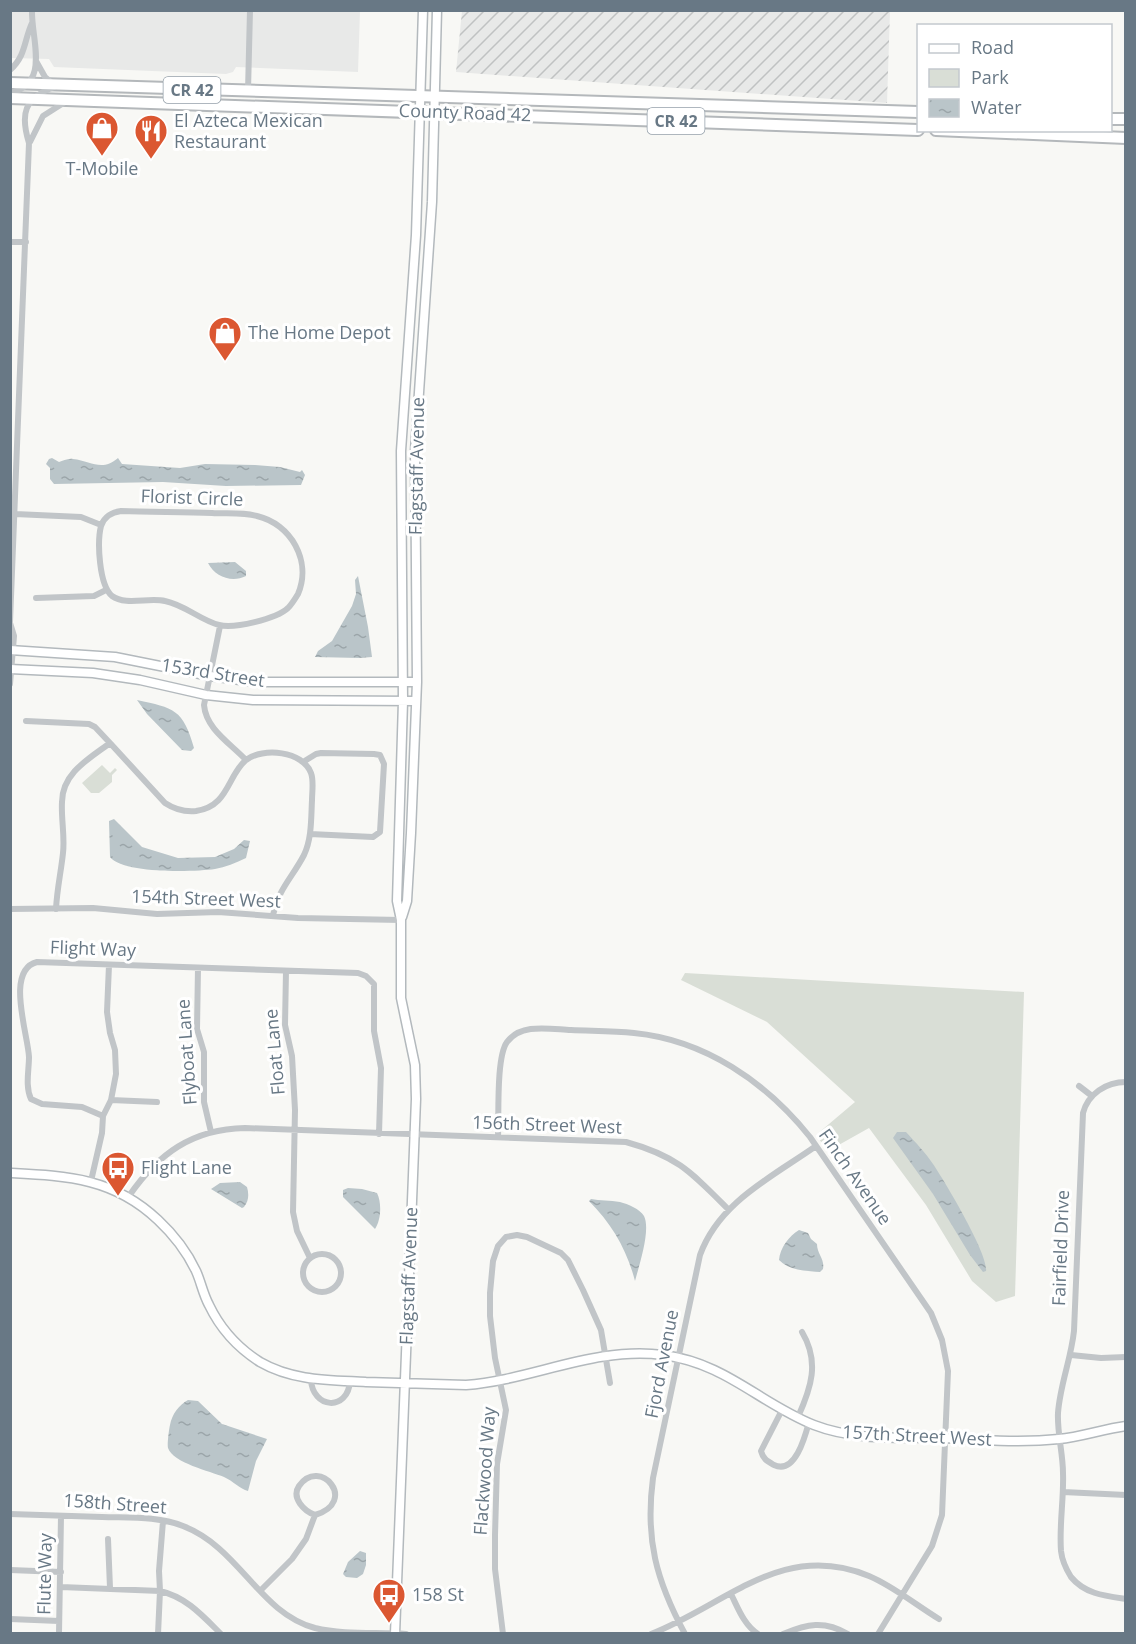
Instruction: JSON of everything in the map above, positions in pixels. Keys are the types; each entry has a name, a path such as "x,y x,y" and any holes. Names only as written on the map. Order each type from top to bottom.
{"highway":[{"name":"County Road 42","path":"10,83 917,112"},
{"name":"County Road 42","path":"13,96 31,99 917,130"},
{"path":"983,132 1125,138"}],"street":[{"path":"26,109 13,96 29,83 35,74 36,35 32,22 32,10"},
{"path":"248,92 250,10"},
{"name":"Flagstaff Avenue","path":"395,1633 416,1083 412,1049 401,998 401,920 397,901 403,701 401,451 416,235 423,10"},
{"name":"Flagstaff Avenue","path":"401,920 407,901 417,682 414,451 431,213 437,10"},
{"path":"10,70 23,52 32,22"},
{"path":"36,61 45,77 56,85"},
{"path":"10,684 14,636 10,622 15,514 14,448 26,242 29,143 26,133 26,109 31,99 56,85"},
{"path":"29,143 43,116 68,100"},
{"path":"10,242 26,242"},
{"name":"Florist Circle","path":"101,525 114,512 133,511 251,515 273,522 285,531 298,550 302,567 301,584 293,603 275,616 237,626 220,626"},
{"path":"15,514 81,517 101,525 100,561 106,590 122,600 157,599 171,602 220,626 206,695 205,712 210,724 246,760"},
{"path":"36,598 94,596 106,590"},
{"name":"153rd Street","path":"12,650 115,657 210,676 271,683 417,682"},
{"name":"153rd Street","path":"12,669 109,675 206,695 285,702 416,701"},
{"path":"26,721 88,724 95,727 165,803 180,810 196,811 217,801 246,760 267,753 287,755 303,762 311,773 310,834 305,853 279,893 273,915"},
{"path":"56,909 63,854 62,801 64,788 79,766 110,743"},
{"path":"303,762 321,753 374,754 380,755 384,764 380,832 373,837 310,834"},
{"name":"154th Street West","path":"10,909 93,908 157,914 218,912 401,920"},
{"name":"Flight Way","path":"103,1116 82,1107 42,1104 31,1099 28,1089 29,1054 21,1013 22,975 27,966 37,962 358,973 369,978 374,984 374,1031 381,1063 379,1134"},
{"path":"91,1181 102,1133 103,1116 111,1100 116,1074 115,1050 108,1023 110,965"},
{"name":"Flyboat Lane","path":"198,968 197,1029 204,1052 204,1102 212,1132"},
{"name":"Float Lane","path":"286,971 285,1025 293,1066 295,1131 292,1212 297,1231 310,1258"},
{"name":"Finch Avenue","path":"498,1137 501,1060 504,1047 511,1037 522,1031 546,1029 636,1033 672,1041 706,1053 739,1071 772,1096 789,1112 816,1146 925,1305 939,1329 948,1371 944,1497 938,1529 928,1554 878,1634"},
{"path":"1079,1086 1092,1096 1110,1084 1125,1082"},
{"name":"Fairfield Drive","path":"1092,1096 1085,1106 1081,1125 1071,1355 1058,1411 1063,1465 1061,1552 1067,1570 1074,1580 1090,1592 1125,1599"},
{"path":"111,1100 157,1102"},
{"path":"129,1196 142,1178 167,1154 196,1137 212,1132 245,1128 414,1135"},
{"name":"156th Street West","path":"414,1135 612,1141 648,1148 686,1168 728,1209"},
{"name":"Fjord Avenue","path":"685,1634 659,1577 654,1561 649,1519 653,1478 700,1255 708,1235 728,1209 816,1146"},
{"name":"157th Street West","path":"10,1173 63,1176 91,1181 129,1196 150,1213 178,1243 196,1271 214,1316 238,1345 272,1368 295,1376 311,1379 466,1385 606,1356 643,1354 695,1362 728,1375 782,1410 809,1422 852,1434 1025,1441 1060,1439 1125,1426"},
{"name":"Flackwood Way","path":"503,1634 495,1569 495,1535 497,1464 506,1410 495,1358 490,1293 493,1261 498,1246 506,1237 527,1236 561,1252 568,1260 601,1330 606,1356"},
{"path":"325,1254 337,1261 341,1276 333,1288 325,1292 317,1291 306,1283 303,1269 310,1258 325,1254"},
{"path":"798,1417 810,1388 813,1372 810,1347 802,1332"},
{"path":"1071,1355 1101,1358 1125,1357"},
{"path":"606,1356 610,1383"},
{"path":"311,1379 311,1390 315,1396 325,1402 334,1403 341,1401 349,1392 350,1381"},
{"path":"782,1410 761,1451 766,1461 775,1466 781,1468 786,1466 795,1456 809,1422"},
{"path":"316,1476 329,1481 333,1486 335,1498 333,1505 326,1512 315,1515 307,1512 297,1497 297,1489 301,1483 316,1476"},
{"path":"1063,1492 1125,1495"},
{"name":"158th Street","path":"10,1514 142,1518 163,1521 189,1529 218,1546 260,1591 286,1614 313,1631 406,1634"},
{"path":"260,1591 292,1559 306,1539 315,1515"},
{"name":"Flute Way","path":"59,1634 61,1516"},
{"path":"158,1634 159,1570 163,1521"},
{"path":"108,1539 110,1588"},
{"path":"651,1634 772,1573 802,1566 820,1565 839,1567 863,1574 939,1619"},
{"path":"10,1570 61,1572"},
{"path":"61,1587 160,1591 182,1598 221,1634"},
{"path":"731,1594 744,1619 756,1633"},
{"path":"10,1619 59,1621"},
{"path":"783,1634 802,1626 816,1624 848,1634"}],"shaded area":[{"path":"11,11 360,11 358,72 236,67 233,72 226,74 54,67 49,59 11,58"},
{"path":"462,11 890,11 887,103 456,72"}],"green space":[{"path":"102,765 110,773 115,768 117,770 112,775 112,782 99,793 91,793 82,783"},
{"path":"685,973 1024,992 1015,1296 996,1302 972,1281 926,1205 869,1128 828,1151 816,1135 855,1102 767,1022 681,980"}],"water":[{"path":"52,458 59,462 71,459 101,465 118,458 122,464 180,468 205,464 255,465 280,467 300,472 302,470 305,475 301,485 226,486 163,482 54,484 50,479 50,468 46,464"},
{"path":"235,562 246,571 246,576 235,579 224,577 215,572 208,563"},
{"path":"358,576 372,657 315,657 318,651 332,641 352,606 356,594 355,580"},
{"path":"137,700 160,705 175,712 186,725 194,748 191,751 182,750 147,714"},
{"path":"114,819 142,847 178,858 215,857 234,849 244,840 250,841 246,858 219,868 176,871 143,869 117,863 110,857 109,821"},
{"path":"897,1132 906,1132 939,1173 981,1250 986,1271 983,1272 970,1255 933,1194 893,1138"},
{"path":"240,1182 247,1187 248,1192 247,1202 242,1208 211,1189 220,1183"},
{"path":"348,1188 377,1193 380,1211 375,1229 343,1197 343,1190"},
{"path":"591,1199 616,1201 630,1205 644,1216 645,1239 635,1281 618,1238 589,1201"},
{"path":"799,1230 808,1233 817,1244 823,1265 820,1272 792,1268 779,1260 786,1243"},
{"path":"188,1400 198,1401 222,1424 267,1439 256,1461 248,1491 224,1477 184,1462 171,1453 168,1446 172,1417 176,1410"},
{"path":"360,1551 366,1553 363,1574 357,1578 346,1577 343,1574 348,1562"}],"place":[{"name":"T-Mobile","path":"102,157"},
{"name":"El Azteca Mexican Restaurant","path":"151,160"},
{"name":"The Home Depot","path":"225,362"},
{"name":"Flight Lane","path":"118,1197"},
{"name":"158 St","path":"389,1624"}]}
